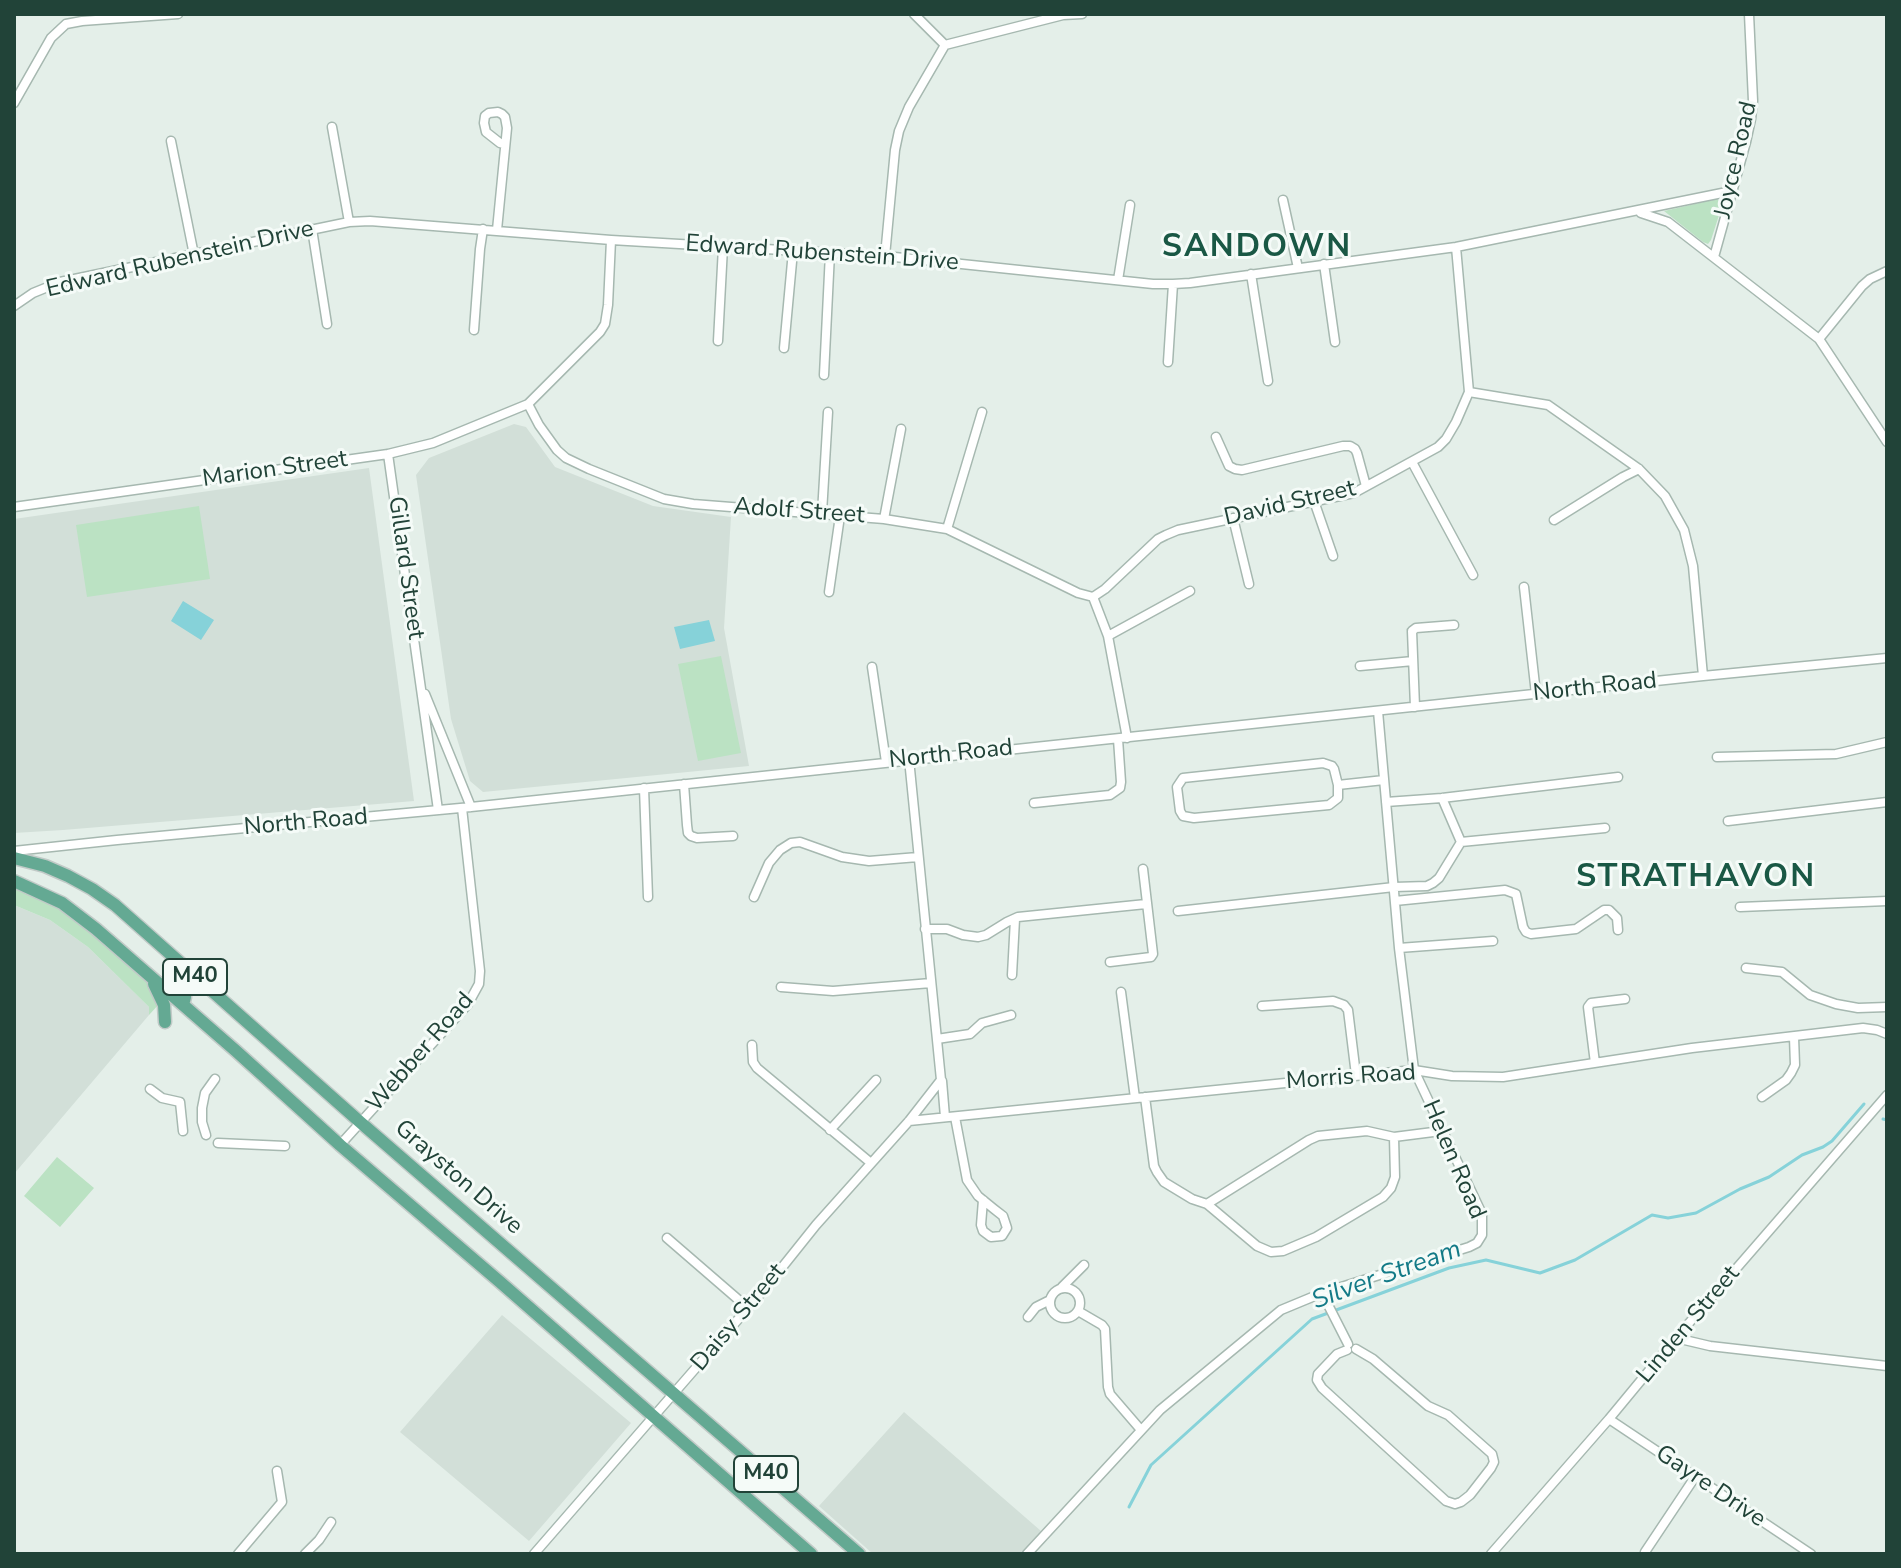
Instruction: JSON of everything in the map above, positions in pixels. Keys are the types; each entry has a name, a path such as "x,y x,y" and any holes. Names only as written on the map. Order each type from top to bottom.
{"main road":[{"name":"Grayston Drive","path":"14,858 45,866 84,884 115,905 360,1122 859,1554"},
{"name":"M40","path":"14,881 70,908 811,1554"},
{"path":"173,957 184,987 183,1005"},
{"path":"148,974 164,1005 165,1022"}],"street":[{"path":"14,103 51,38 66,24 178,14"},
{"path":"914,14 945,45"},
{"path":"885,256 895,150 902,120 945,45 1063,15 1082,14"},
{"name":"Joyce Road","path":"1714,257 1746,142 1753,101 1749,14"},
{"path":"332,127 349,222"},
{"path":"171,141 194,255"},
{"path":"497,230 504,144"},
{"name":"Edward Rubenstein Drive","path":"14,306 33,293 60,282 349,222 885,256 1173,284 1456,247 1732,191"},
{"path":"1283,200 1298,268"},
{"path":"1118,280 1130,205"},
{"path":"1636,211 1668,222 1819,339 1887,442"},
{"path":"312,229 327,324"},
{"path":"474,330 483,229"},
{"path":"528,404 605,324 611,240"},
{"path":"718,341 723,247"},
{"path":"1456,247 1469,392 1548,405 1639,469 1665,496 1689,545 1703,676"},
{"path":"784,348 793,251"},
{"path":"824,375 830,253"},
{"path":"1324,264 1335,342"},
{"path":"1819,339 1862,286 1887,271"},
{"path":"1251,274 1268,381"},
{"path":"1168,362 1173,284"},
{"name":"David Street","path":"1093,597 1158,539 1178,530 1354,493 1431,452 1446,439 1469,392"},
{"name":"Marion Street","path":"14,507 388,454 433,443 528,404"},
{"name":"Adolf Street","path":"528,404 539,425 566,458 653,495 693,504 884,519 947,529 1078,593 1093,597"},
{"path":"822,513 828,412"},
{"path":"947,529 982,412"},
{"path":"884,519 901,429"},
{"path":"1216,437 1229,466 1242,470 1350,446 1357,453 1366,486"},
{"name":"Gillard Street","path":"388,454 438,810"},
{"path":"1412,462 1473,575"},
{"path":"1554,520 1639,469"},
{"path":"1314,501 1333,556"},
{"path":"829,592 840,516"},
{"path":"1233,518 1249,584"},
{"path":"1524,587 1536,694"},
{"path":"1108,636 1190,591"},
{"path":"1034,803 1110,795 1120,788 1123,738 1108,636 1093,597"},
{"path":"1415,707 1413,629 1454,625"},
{"name":"North Road","path":"14,851 467,808 1887,658"},
{"path":"1360,666 1413,661"},
{"path":"872,667 886,762"},
{"name":"Gillard Street","path":"420,682 467,808"},
{"name":"Helen Road","path":"1027,1554 1160,1410 1267,1320 1292,1305 1322,1293 1469,1247 1477,1243 1483,1230 1482,1214 1414,1070 1399,948 1378,711"},
{"path":"1717,757 1836,754 1887,742"},
{"path":"909,759 941,1080 967,1180 970,1188 983,1200"},
{"path":"1323,763 1332,766 1338,785 1338,798 1329,805 1194,818 1183,816 1180,811 1177,787 1183,778 1189,776 1323,763"},
{"path":"1386,802 1618,777"},
{"path":"1338,785 1384,780"},
{"path":"684,784 688,833 697,838 733,836"},
{"path":"644,788 648,897"},
{"path":"1442,798 1461,842"},
{"path":"1728,821 1887,802"},
{"name":"Webber Road","path":"340,1145 468,1004 479,984 467,808"},
{"path":"1461,842 1605,828"},
{"path":"754,897 769,863 780,850 796,842 860,860 918,857"},
{"path":"1178,911 1394,887 1423,887 1439,878 1461,842"},
{"path":"1110,962 1151,957 1153,950 1143,869"},
{"path":"1395,901 1505,890 1516,894 1523,927 1531,934 1576,929 1604,910 1609,910 1617,918 1618,930"},
{"path":"1740,907 1887,901"},
{"path":"925,929 947,929 978,937 1015,919 1146,904"},
{"path":"1012,975 1015,919"},
{"path":"1399,948 1493,941"},
{"path":"1746,968 1782,972 1810,995 1836,1004 1858,1008 1887,1007"},
{"path":"781,987 833,991 931,983"},
{"path":"1121,992 1157,1172 1164,1182 1207,1204 1263,1249 1276,1252 1286,1250 1316,1237 1383,1197 1395,1177 1394,1137"},
{"path":"1595,1063 1588,1007 1591,1003 1625,999"},
{"path":"1262,1006 1333,1001 1344,1005 1348,1010 1356,1075"},
{"path":"937,1039 970,1034 982,1023 1011,1015"},
{"name":"Morris Road","path":"909,1121 1414,1070 1493,1078 1692,1048 1863,1028 1887,1034"},
{"path":"1762,1097 1791,1073 1795,1065 1794,1037"},
{"path":"752,1045 753,1062 757,1068 871,1163"},
{"path":"206,1135 202,1118 204,1099 215,1079"},
{"path":"830,1130 876,1080"},
{"name":"Daisy Street","path":"534,1554 674,1395 941,1080"},
{"path":"150,1089 162,1098 180,1102 183,1131"},
{"name":"Linden Street","path":"1491,1554 1887,1095"},
{"path":"1207,1204 1318,1136 1367,1131 1394,1137 1441,1131"},
{"path":"218,1143 285,1146"},
{"path":"667,1238 748,1308"},
{"path":"1061,1288 1078,1294 1080,1300 1078,1311 1069,1318 1060,1318 1050,1308 1050,1300 1055,1291 1084,1265"},
{"path":"1322,1293 1350,1348 1373,1359 1428,1406 1448,1415 1492,1454 1494,1462 1491,1468 1461,1502 1446,1501 1322,1388 1317,1380 1318,1374 1337,1354 1350,1348"},
{"path":"1028,1317 1036,1307 1050,1300"},
{"path":"1078,1311 1105,1329 1110,1394 1141,1430"},
{"path":"1676,1338 1710,1346 1887,1366"},
{"name":"Gayre Drive","path":"1609,1419 1811,1554"},
{"path":"238,1554 282,1502 277,1471"},
{"path":"1645,1552 1695,1477"},
{"path":"305,1554 331,1522"}],"shaded area":[{"path":"514,424 526,427 555,467 653,506 731,517 724,628 749,766 483,792 470,781 451,719 416,475 429,458"},
{"path":"369,468 414,801 14,833 14,519"},
{"path":"14,905 50,920 88,947 149,1007 149,1015 14,1174"},
{"path":"502,1315 631,1423 529,1541 400,1432"},
{"path":"904,1412 1041,1531 1021,1554 873,1554 819,1506"}],"green space":[{"path":"1717,199 1722,206 1708,244 1664,211"},
{"path":"199,506 210,579 87,597 76,525"},
{"path":"721,656 741,753 698,761 678,664"},
{"path":"14,883 43,894 171,991 149,1015 149,1007 88,947 50,920 14,905"},
{"path":"57,1157 94,1188 60,1227 24,1196"}],"water":[{"path":"183,601 214,620 201,640 171,621"},
{"path":"709,620 715,641 680,649 674,627"}],"waterway":[{"name":"Silver Stream","path":"1129,1507 1151,1465 1312,1319 1449,1268 1486,1260 1540,1273 1575,1260 1652,1215 1668,1218 1696,1213 1769,1177 1802,1155 1823,1147 1864,1104"},
{"path":"1883,1119 1887,1120"}],"district":[{"name":"SANDOWN","path":"1257,248"},
{"name":"STRATHAVON","path":"1696,878"}]}
